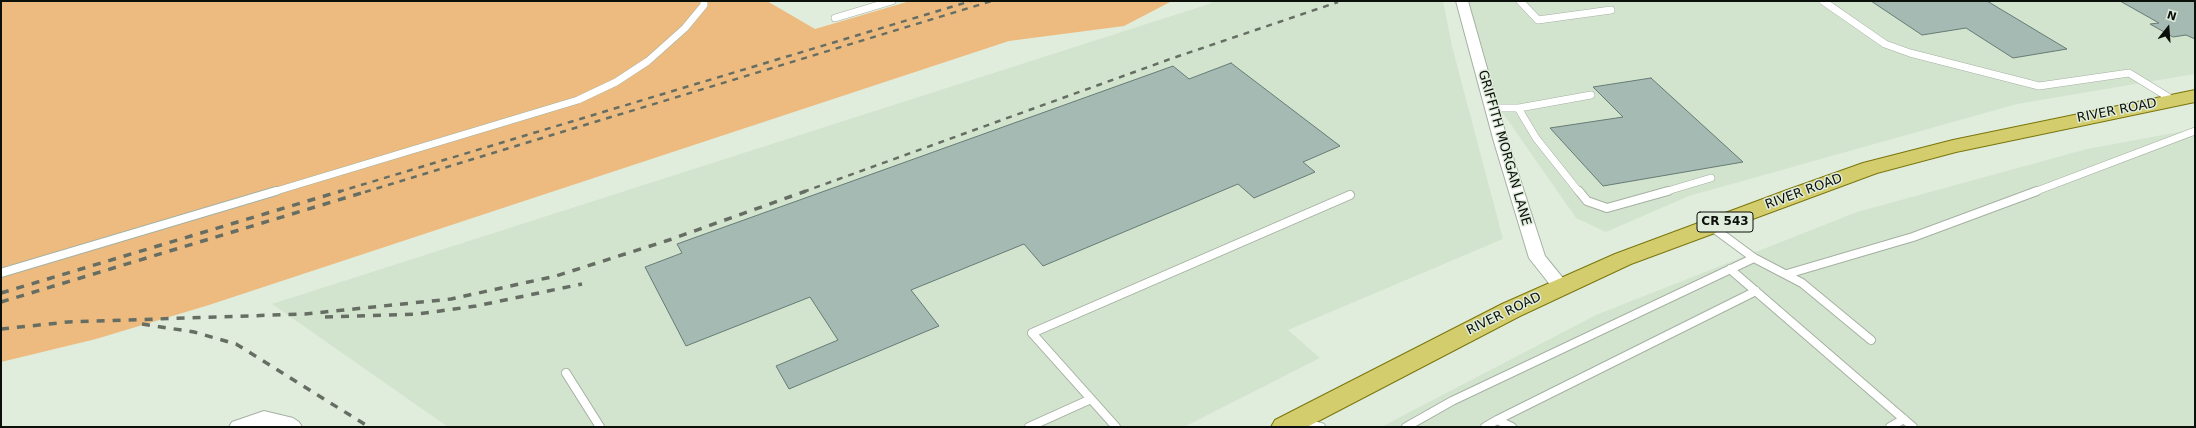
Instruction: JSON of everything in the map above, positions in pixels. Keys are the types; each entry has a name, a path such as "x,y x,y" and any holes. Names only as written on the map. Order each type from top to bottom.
{"main road":[{"name":"RIVER ROAD","path":"1290,424 1511,310 1561,287 1623,259 1795,195 1877,166 1953,146 2195,96"}],"street":[{"name":"GRIFFITH MORGAN LANE","path":"1462,1 1491,108 1537,258 1561,287"},
{"path":"239,427 264,418 286,423 292,427"}],"lane":[{"path":"1,273 578,100 610,85 648,61 685,28 704,5 704,1"},
{"path":"835,18 892,1"},
{"path":"1520,1 1538,20 1611,10"},
{"path":"1824,1 1885,44 1902,51 2039,86 2129,74 2173,100"},
{"path":"1491,108 1518,108 1591,95"},
{"path":"1518,108 1536,138 1587,201 1607,208 1711,178"},
{"path":"1787,274 1913,237 2195,131"},
{"path":"1116,427 1032,333 1350,194"},
{"path":"1712,227 1754,258 1802,283 1871,340"},
{"path":"1406,427 1452,402 1754,258"},
{"path":"1730,269 1913,427"},
{"path":"1485,427 1756,291"},
{"path":"566,373 600,427"},
{"path":"1029,427 1091,398"},
{"path":"1890,427 1904,419"},
{"path":"1497,420 1512,427"},
{"path":"1290,424 1321,427"}],"shaded area":[{"path":"1,1 767,1 815,29 910,1 1172,1 1124,26 1009,41 209,305 96,339 1,362"},
{"path":"1214,1 1443,1 1452,46 1503,239 1288,330 1320,358 1184,427 448,427 272,304 1209,4"},
{"path":"1462,1 2195,1 2195,74 2017,104 1689,196 1606,232 1576,218 1486,89"},
{"path":"2195,129 2195,427 1381,427 1596,315 1857,212 2087,149"}],"building":[{"path":"1871,1 1987,1 2067,49 2013,58 1966,28 1922,35"},
{"path":"2120,1 2195,1 2195,39 2186,35 2173,37 2150,24 2159,23"},
{"path":"1231,63 1340,146 1303,162 1315,172 1254,198 1238,184 1043,266 1024,244 911,290 939,326 789,389 776,366 838,340 810,297 686,346 645,267 682,253 677,244 1173,66 1189,79"},
{"path":"1651,78 1743,162 1603,186 1550,128 1623,117 1593,87"}],"railway":[{"path":"338,192 971,1"},
{"path":"365,192 992,1"},
{"path":"803,192 1173,58 1338,2"},
{"path":"1,293 341,191"},
{"path":"1,302 368,191"},
{"path":"1,329 68,322 305,314 451,299 556,276 669,240 806,191"},
{"path":"325,317 418,314 476,306 582,284"},
{"path":"142,324 194,332 236,344 369,427"}]}
